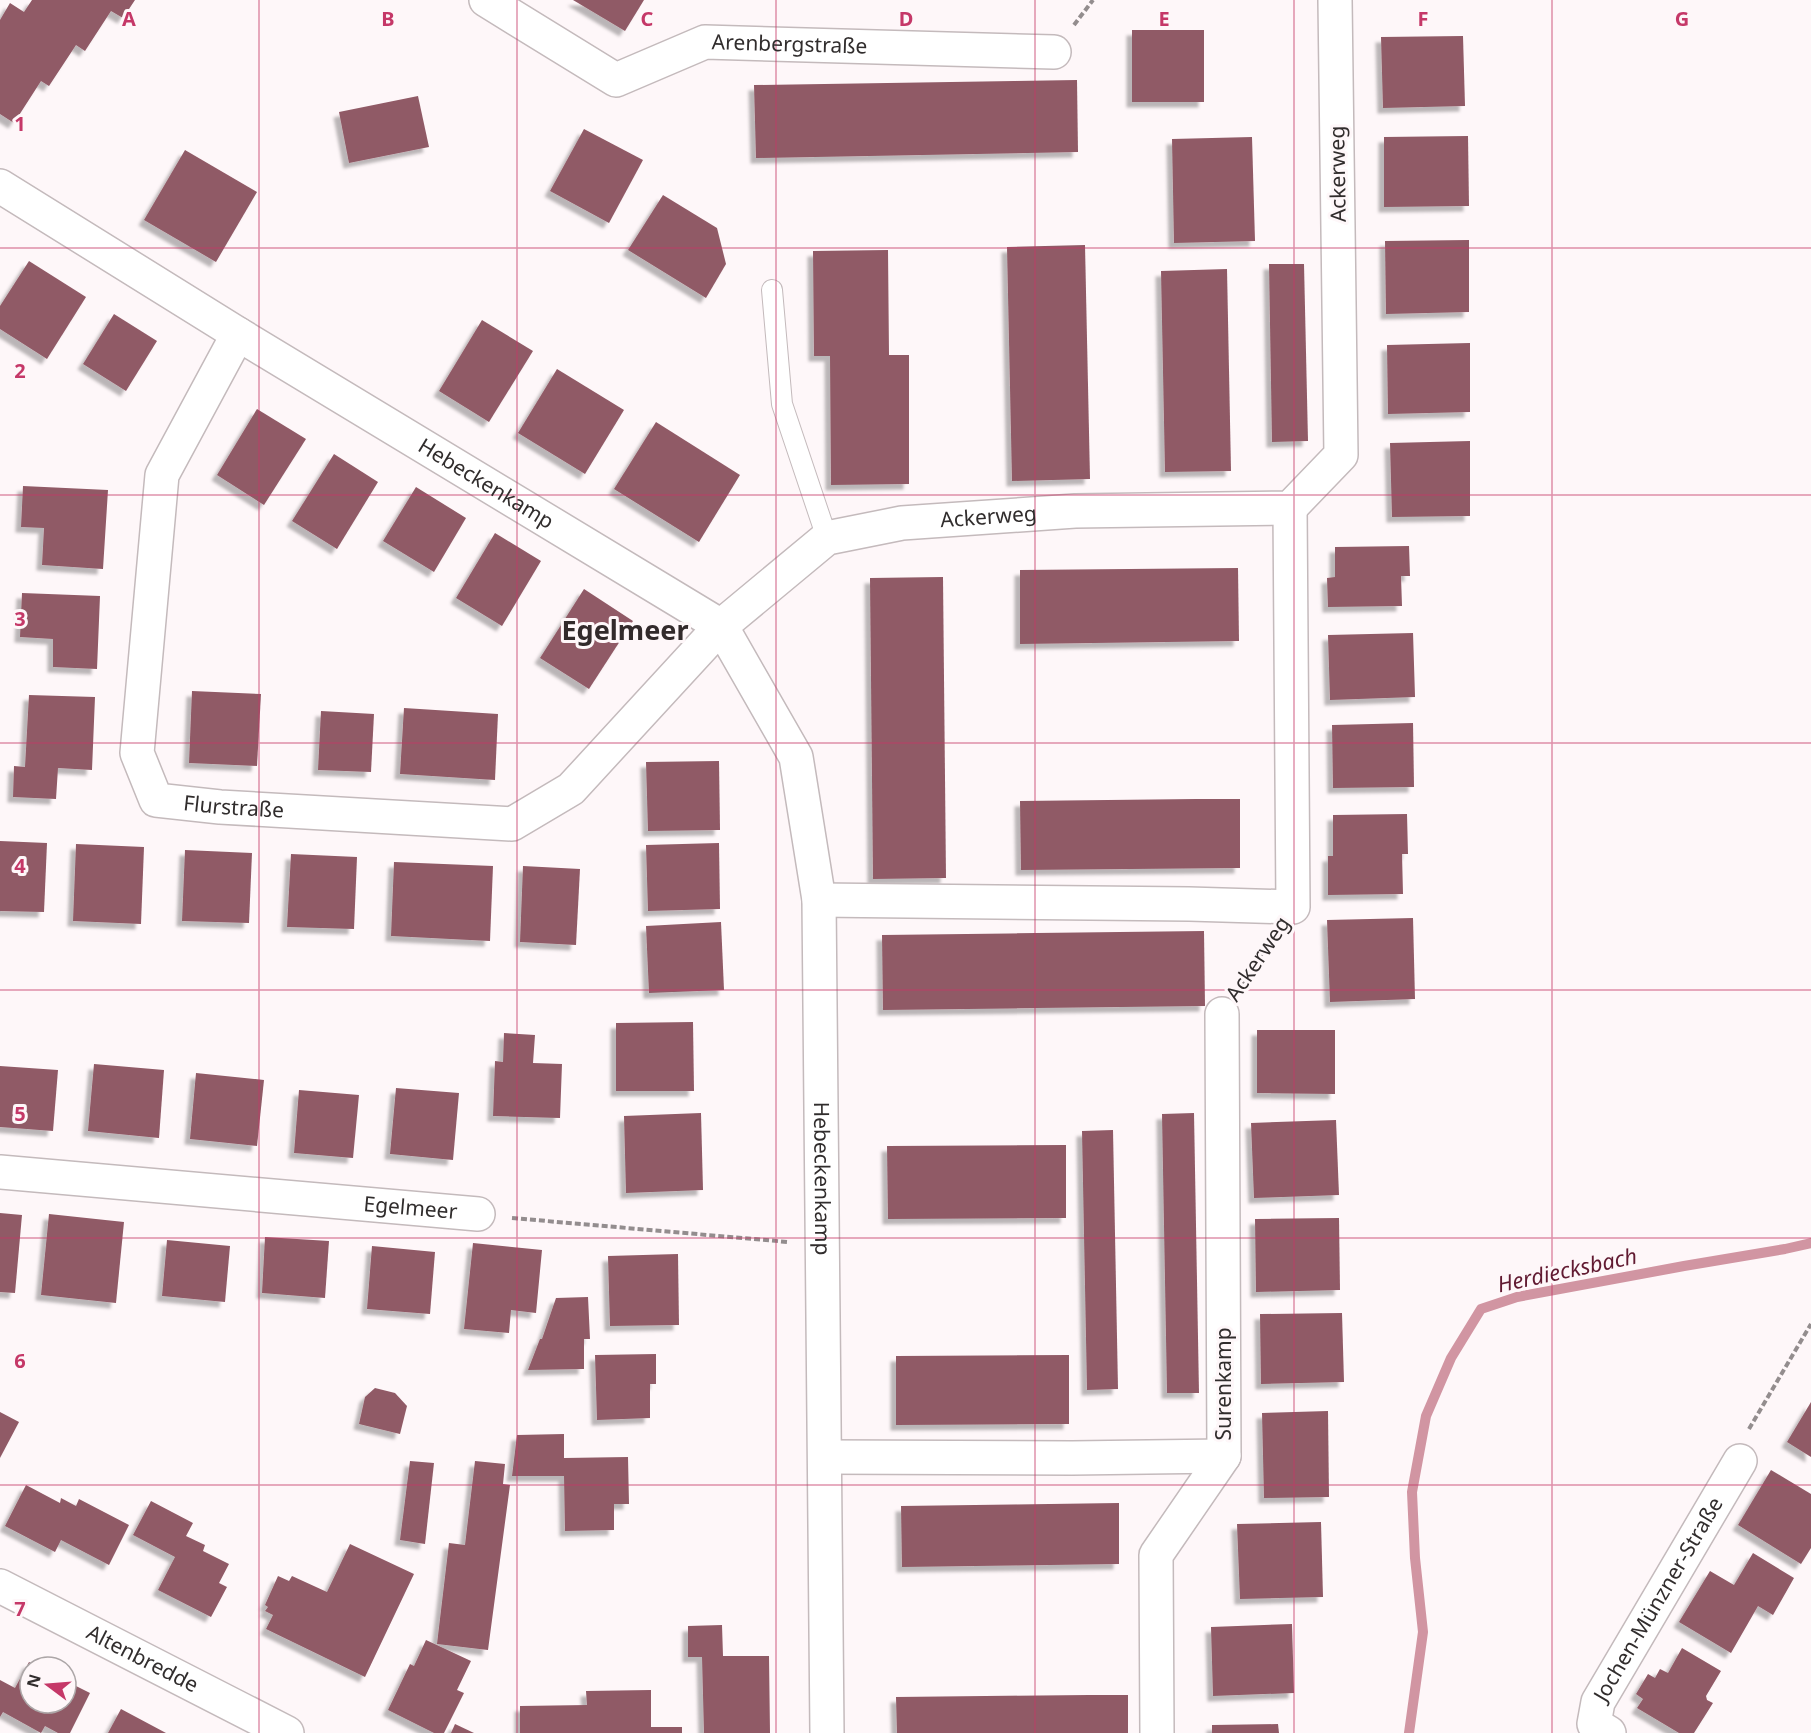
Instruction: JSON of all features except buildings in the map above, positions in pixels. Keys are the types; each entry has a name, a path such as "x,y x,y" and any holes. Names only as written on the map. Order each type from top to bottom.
{"street":[{"name":"Arenbergstraße","path":"486,0 616,80 705,42 1054,52"},
{"name":"Ackerweg","path":"1293,907 1290,508 1341,455 1335,0"},
{"name":"Hebeckenkamp","path":"0,186 238,334 721,626 796,758 819,900 827,1733"},
{"name":"Flurstraße","path":"238,334 162,475 137,753 156,800 220,807 512,824 571,789 721,626"},
{"name":"Ackerweg","path":"721,626 827,538 902,522 1075,511 1290,508"},
{"path":"819,900 1293,907"},
{"name":"Surenkamp","path":"1157,1733 1156,1555 1224,1456 1222,1014"},
{"name":"Egelmeer","path":"0,1172 478,1214"},
{"path":"826,1457 1224,1456"},
{"name":"Jochen-Münzner-Straße","path":"1609,1733 1594,1724 1598,1702 1740,1461"},
{"name":"Altenbredde","path":"0,1586 287,1733"}],"lane":[{"path":"772,290 783,404 827,538"}],"path":[{"name":"Ackerweg","path":"1222,1014 1293,907"},
{"name":"Egelmeer","path":"478,1214 821,1245"},
{"path":"1740,1461 1744,1439 1750,1427 1811,1324"}],"waterway":[{"name":"Herdiecksbach","path":"1409,1733 1423,1632 1415,1558 1412,1492 1426,1416 1451,1358 1481,1309 1517,1297 1811,1243"}],"district":[{"name":"Egelmeer","path":"625,631"}]}
